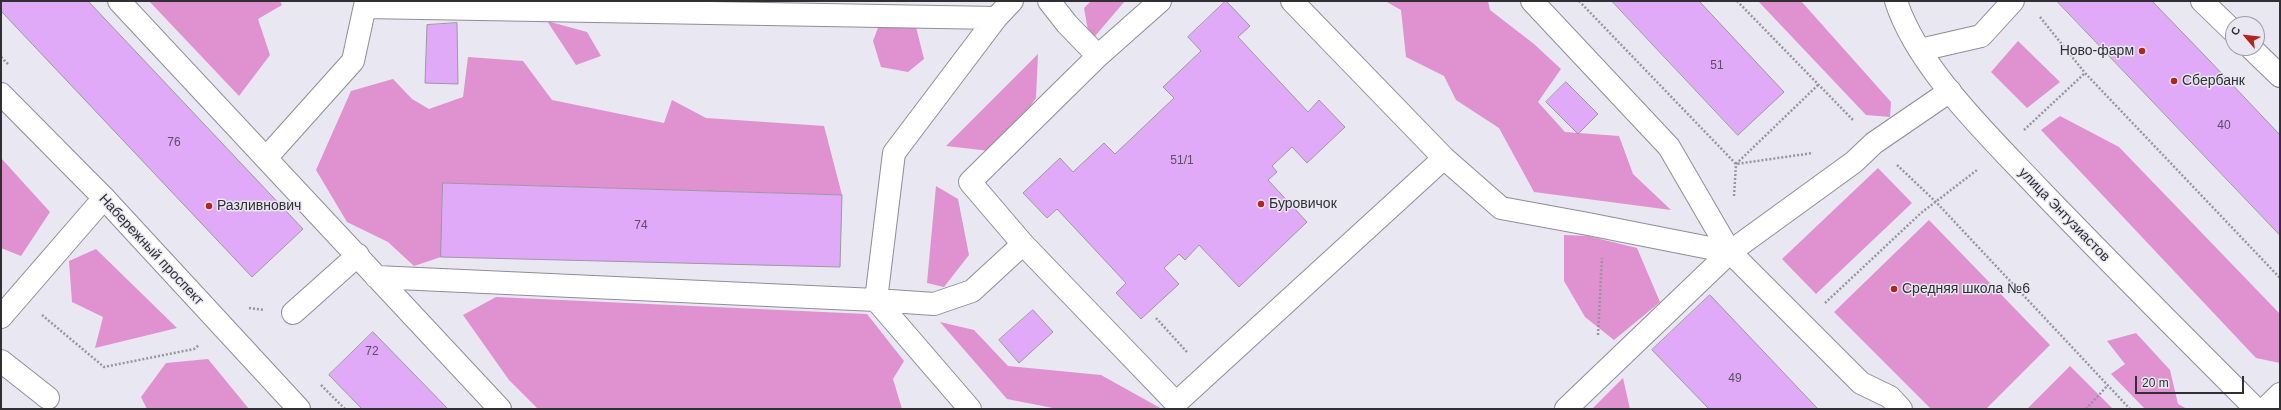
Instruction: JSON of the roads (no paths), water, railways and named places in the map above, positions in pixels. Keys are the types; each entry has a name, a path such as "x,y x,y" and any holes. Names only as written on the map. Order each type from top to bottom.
{"main road":[{"path":"119,1 267,157 376,277 500,409"},
{"path":"970,409 876,300 894,153 996,18 1012,1"},
{"path":"1049,1 1067,24 1098,56"},
{"path":"1160,1 1098,56 970,182 1023,244 1176,403 1444,158"},
{"path":"1292,1 1444,158 1501,208 1603,226 1730,252"},
{"path":"1532,1 1669,147 1730,252 1800,325 1861,383 1890,397 1901,409"},
{"name":"улица Энтузиастов","path":"1896,1 1920,50 1950,92 2002,150 2111,264 2256,409"},
{"path":"1920,50 1981,36 2013,1"},
{"path":"2202,1 2225,23"},
{"path":"267,157 353,61 366,4 996,18"},
{"path":"2259,56 2280,76"},
{"path":"1566,409 1730,252 1854,162 1874,143 1950,92"},
{"name":"Набережный проспект","path":"1,94 104,198 299,409"},
{"path":"1,317 20,297 104,198"},
{"path":"376,277 934,304 972,291 1023,244"},
{"path":"293,313 358,256"},
{"path":"1,361 48,398"},
{"path":"2265,409 2280,394"}],"place":[{"name":"Ново-фарм","path":"2142,51"},
{"name":"Сбербанк","path":"2174,81"},
{"name":"Буровичок","path":"1261,204"},
{"name":"Разливнович","path":"209,206"},
{"name":"Средняя школа №6","path":"1894,289"}]}
